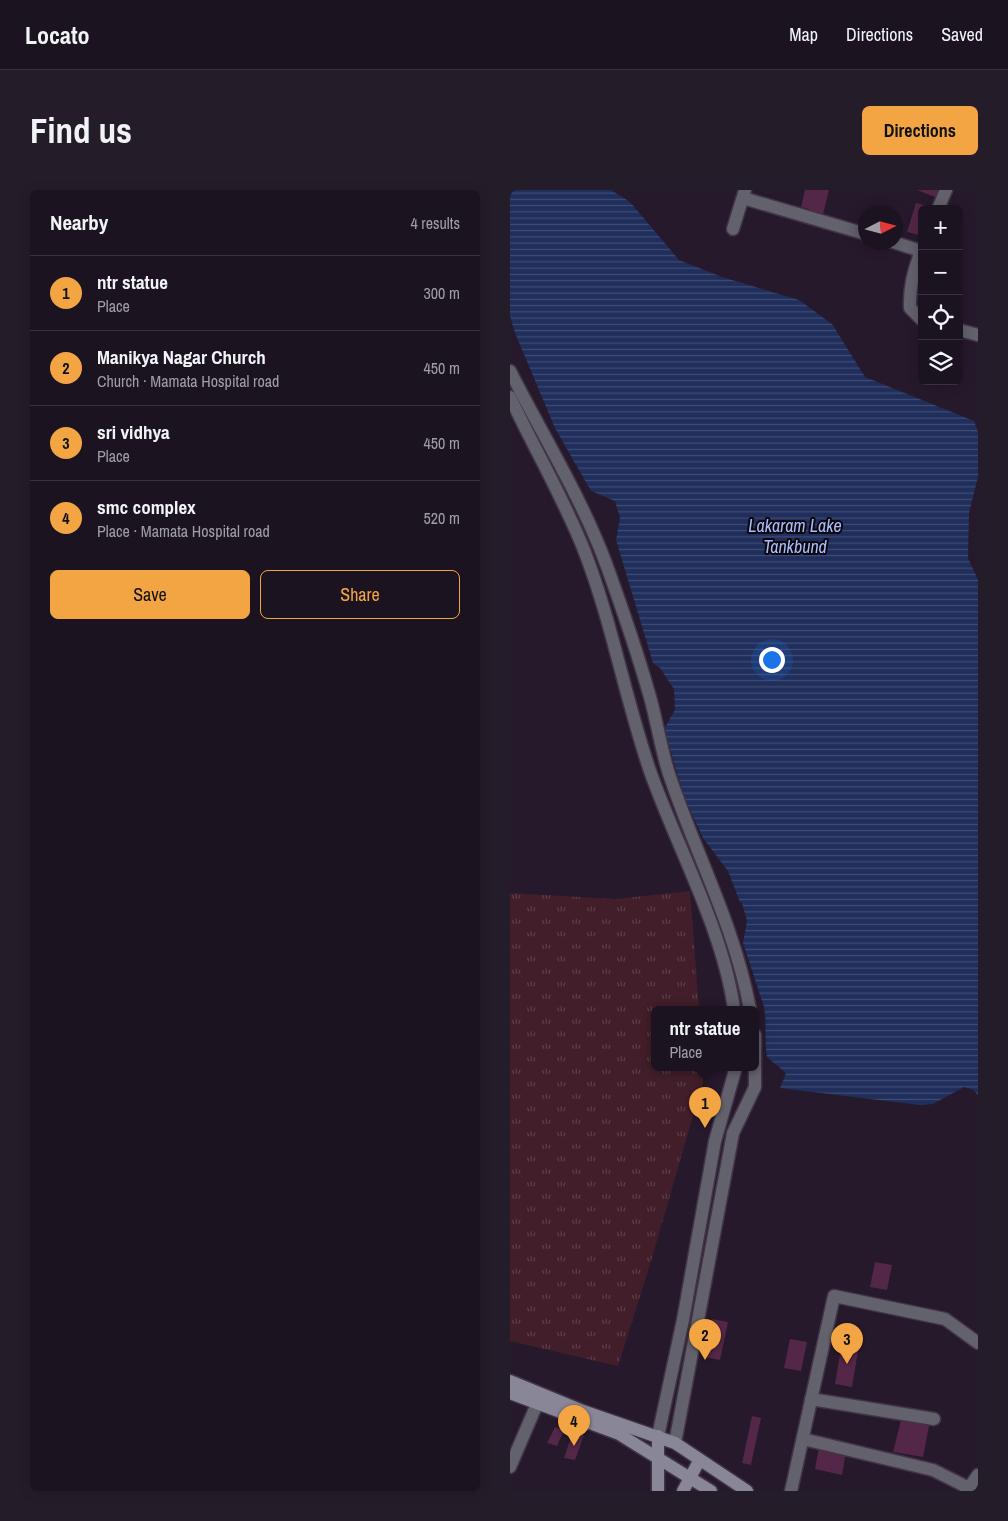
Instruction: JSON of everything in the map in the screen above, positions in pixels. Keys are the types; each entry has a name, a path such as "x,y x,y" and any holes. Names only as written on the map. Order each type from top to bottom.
{"street":[{"path":"940,205 946,190"},
{"path":"733,229 744,194 858,231"},
{"path":"903,245 918,249"},
{"path":"918,258 914,268 909,296 910,308 918,316"},
{"path":"963,331 978,336"},
{"path":"510,372 542,435 568,480 604,560 649,696 668,773 722,908 736,951 749,1006"},
{"path":"510,397 584,550 606,616 650,769 711,923 730,981 734,1006"},
{"path":"658,1491 658,1436 719,1128 735,1071"},
{"path":"675,1443 732,1133 755,1087 755,1071"},
{"path":"719,1128 732,1133"},
{"path":"790,1491 834,1296 945,1318 978,1342"},
{"path":"510,1381 583,1411 675,1443 699,1461 747,1491"},
{"path":"510,1393 619,1434 711,1491"},
{"path":"812,1399 934,1419"},
{"path":"510,1468 536,1404"},
{"path":"803,1439 933,1470 969,1490 978,1475"},
{"path":"683,1491 699,1461"}],"green space":[{"path":"690,891 699,1006 651,1006 651,1071 703,1071 704,1078 649,1268 618,1366 510,1341 510,893 615,899"}],"water":[{"name":"Lakaram Lake Tankbund","path":"510,190 611,190 630,202 679,260 722,277 799,300 832,324 865,377 974,421 978,432 978,477 969,513 968,558 978,580 978,1096 974,1090 964,1087 933,1104 920,1105 780,1088 786,1073 767,1057 764,1007 743,943 747,921 742,903 728,871 703,838 685,799 664,729 675,710 674,689 660,668 653,663 616,540 620,518 615,501 591,491 555,428 515,333 510,316"}],"building":[{"path":"805,190 829,190 822,218 808,214 809,209 801,207"},
{"path":"917,190 940,190 938,198"},
{"path":"916,203 924,205 918,205 918,235 907,232"},
{"path":"875,1262 892,1265 887,1290 870,1287"},
{"path":"712,1319 728,1322 720,1360 704,1357"},
{"path":"790,1339 807,1342 801,1371 784,1368"},
{"path":"842,1342 859,1345 852,1387 835,1384"},
{"path":"752,1416 761,1418 751,1465 742,1463"},
{"path":"901,1420 929,1426 923,1457 893,1452"},
{"path":"555,1427 564,1430 557,1446 547,1443"},
{"path":"573,1431 584,1435 575,1460 564,1458"},
{"path":"819,1447 846,1452 842,1475 815,1469"}],"place":[{"name":"ntr statue","path":"705,1128"},
{"name":"Manikya Nagar Church","path":"705,1360"},
{"name":"sri vidhya","path":"847,1364"},
{"name":"smc complex","path":"574,1446"}]}
